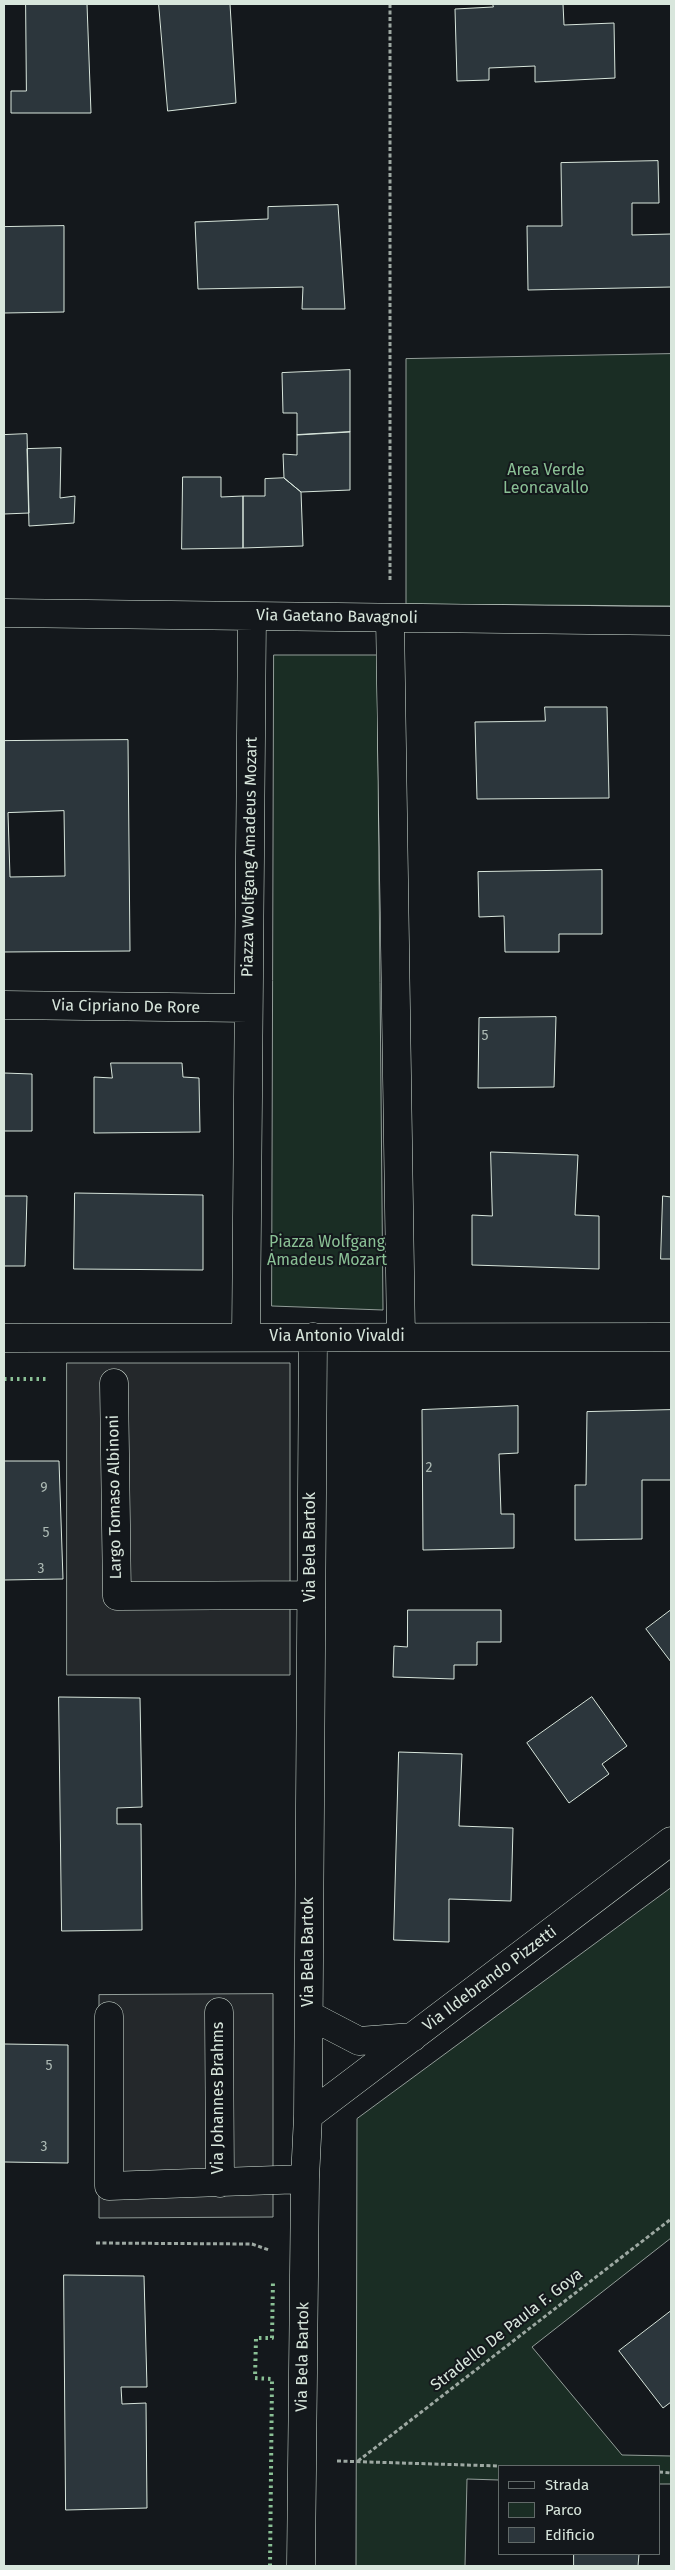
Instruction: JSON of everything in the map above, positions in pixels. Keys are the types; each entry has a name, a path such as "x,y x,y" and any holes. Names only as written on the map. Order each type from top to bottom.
{"street":[{"name":"Via Gaetano Bavagnoli","path":"4,613 671,621"},
{"name":"Piazza Wolfgang Amadeus Mozart","path":"246,1337 252,616"},
{"path":"390,618 401,1337"},
{"name":"Via Cipriano De Rore","path":"4,1005 248,1008"},
{"name":"Via Bela Bartok","path":"301,2566 305,2179 309,2015 313,1337"},
{"name":"Via Antonio Vivaldi","path":"4,1338 671,1337"},
{"name":"Largo Tomaso Albinoni","path":"114,1383 116,1596 311,1595"},
{"name":"Via Ildebrando Pizzetti","path":"308,2116 671,1841"},
{"name":"Via Johannes Brahms","path":"218,2012 220,2183"},
{"path":"309,2015 359,2041 413,2037"},
{"path":"109,2016 109,2186 305,2179"}],"path":[{"path":"390,4 390,618"},
{"name":"Stradello De Paula F. Goya","path":"498,2466 358,2461 671,2219"},
{"path":"96,2243 252,2244 269,2250 275,2257"}],"green space":[{"name":"Area Verde Leoncavallo","path":"671,354 671,606 406,604 406,359"},
{"name":"Piazza Wolfgang Amadeus Mozart","path":"274,655 377,655 383,1310 272,1306"},
{"path":"671,1888 671,2238 532,2347 622,2455 671,2456 671,2484 660,2484 660,2465 498,2465 498,2480 467,2479 465,2566 356,2566 357,2119"}],"shaded area":[{"path":"67,1363 290,1363 290,1675 67,1675"},
{"path":"273,1994 273,2217 99,2218 99,1995"}],"building":[{"path":"26,4 87,4 91,113 11,113 11,91 26,91"},
{"path":"159,4 230,4 236,103 168,111"},
{"path":"493,4 563,4 564,25 614,23 615,78 535,82 535,66 489,68 489,80 457,81 455,9 493,7"},
{"path":"658,161 659,203 632,203 632,235 671,234 671,287 528,290 527,226 562,226 561,163"},
{"path":"338,205 345,309 302,309 303,287 198,289 195,222 268,219 268,207"},
{"path":"64,226 64,312 4,313 4,227"},
{"path":"350,370 350,432 297,435 297,413 283,413 282,373"},
{"path":"350,432 350,490 301,492 284,478 283,454 297,455 297,435"},
{"path":"27,434 29,513 4,514 4,435"},
{"path":"61,448 60,498 75,496 74,523 29,526 27,449"},
{"path":"183,477 221,477 221,497 243,496 243,548 182,549"},
{"path":"284,478 301,492 303,546 243,548 243,496 265,496 265,479"},
{"path":"545,707 607,707 609,798 477,799 475,722 545,721"},
{"path":"128,740 130,951 4,952 4,741","holes":["64,811 65,876 10,877 8,813"]},
{"path":"602,870 602,934 559,934 559,952 505,952 504,916 479,917 478,872"},
{"path":"556,1017 554,1087 478,1088 479,1018"},
{"path":"111,1063 182,1063 183,1077 199,1078 200,1132 94,1133 94,1077 112,1078"},
{"path":"4,1073 32,1074 32,1131 4,1131"},
{"path":"491,1152 578,1155 575,1215 599,1216 599,1269 472,1265 472,1215 492,1216"},
{"path":"75,1193 203,1195 203,1270 74,1269"},
{"path":"4,1196 27,1196 25,1266 4,1266"},
{"path":"663,1196 671,1197 671,1259 661,1259"},
{"path":"518,1406 518,1453 499,1454 501,1514 514,1514 514,1548 423,1550 422,1410"},
{"path":"671,1410 671,1480 642,1480 642,1539 575,1540 575,1485 586,1485 587,1412"},
{"path":"4,1461 59,1461 63,1579 4,1580"},
{"path":"408,1610 501,1610 501,1642 477,1642 477,1665 454,1665 454,1679 393,1677 394,1646 407,1647"},
{"path":"671,1610 671,1662 646,1629"},
{"path":"59,1697 140,1698 142,1807 117,1808 117,1824 141,1824 142,1930 62,1931"},
{"path":"592,1697 627,1746 602,1764 609,1774 569,1803 527,1743"},
{"path":"399,1752 462,1754 459,1826 513,1828 511,1901 449,1899 449,1942 394,1940"},
{"path":"4,2044 68,2045 68,2163 4,2162"},
{"path":"64,2275 144,2276 147,2387 121,2387 122,2404 146,2403 147,2508 66,2510"},
{"path":"671,2311 671,2402 663,2408 619,2351"},
{"path":"574,2555 639,2555 638,2566 574,2566"}],"hedge":[{"path":"4,1379 47,1379"},
{"path":"270,2566 272,2379 255,2378 256,2338 272,2338 273,2280"}]}
